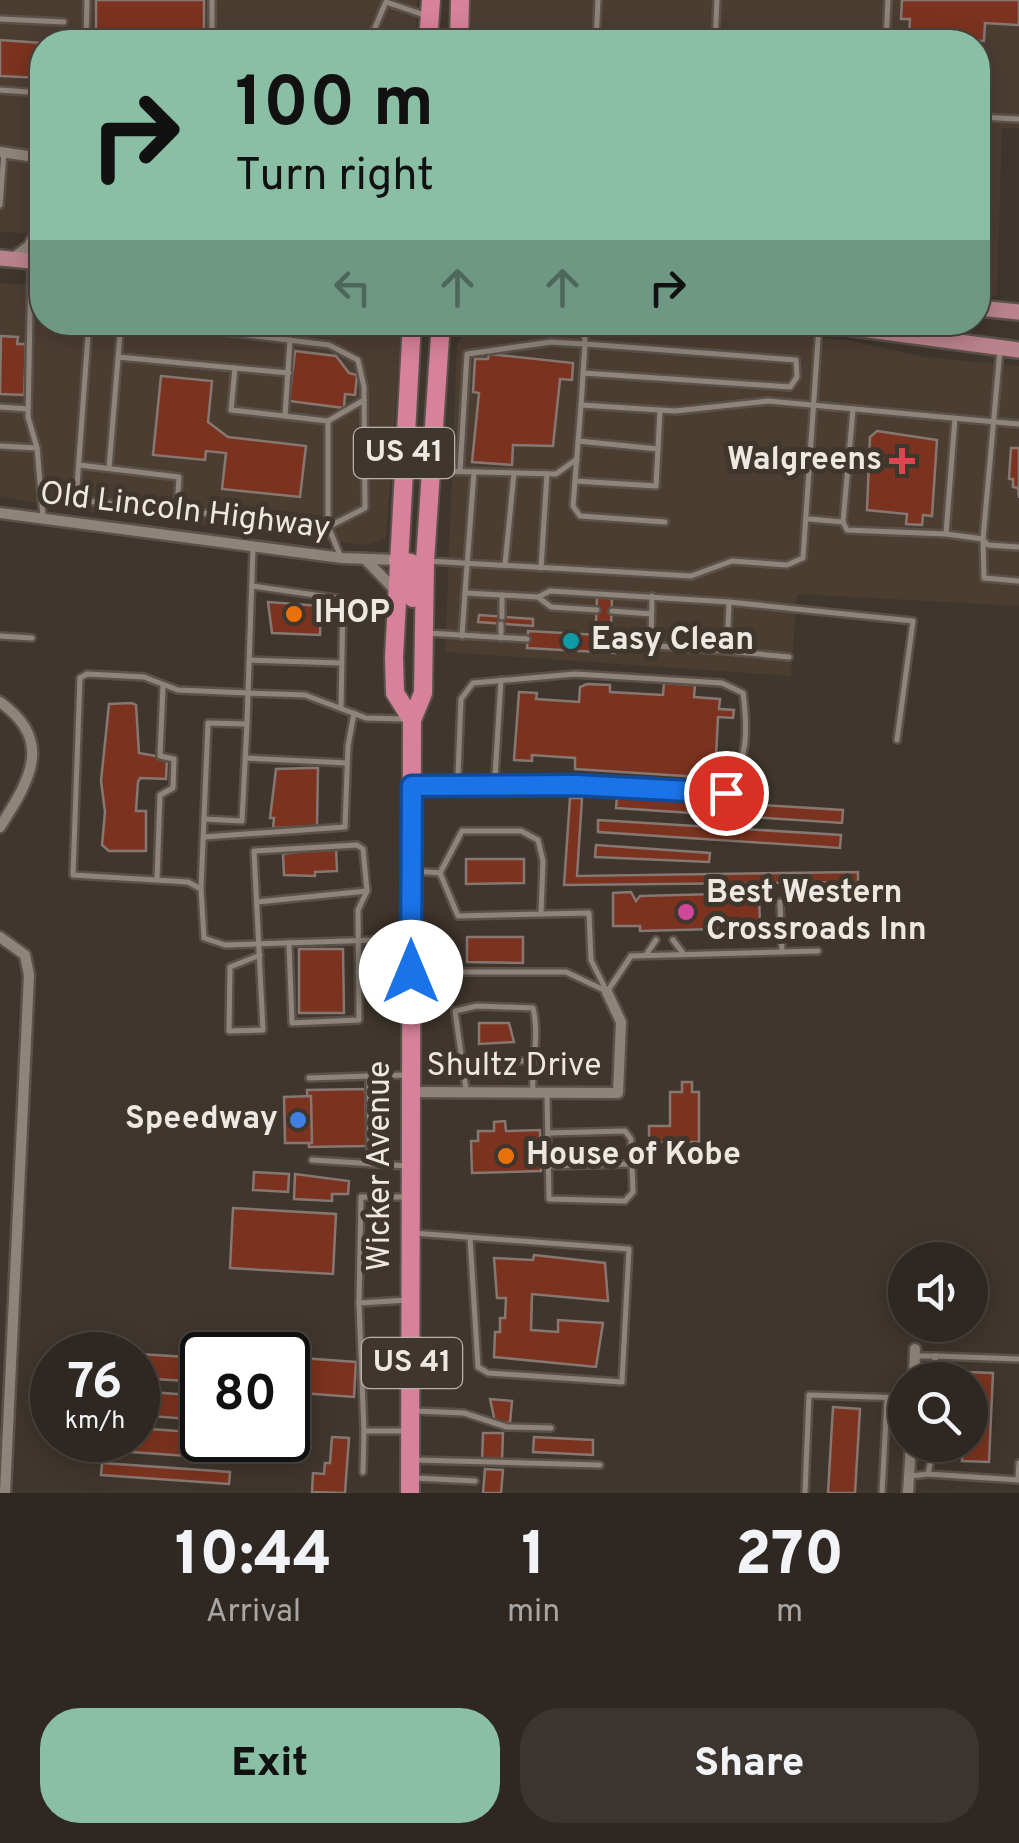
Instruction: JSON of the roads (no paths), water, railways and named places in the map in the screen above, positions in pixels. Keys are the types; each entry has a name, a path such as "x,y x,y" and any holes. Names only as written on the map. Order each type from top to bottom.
{"highway":[{"path":"459,30 460,0"},
{"name":"Wicker Avenue","path":"411,335 398,560 395,694 412,720"},
{"name":"Wicker Avenue","path":"411,1477 412,720 422,693 425,561 440,335"},
{"path":"398,560 411,564 413,626 424,632"}],"main road":[{"path":"990,309 1019,312"},
{"path":"906,335 1019,350"}],"street":[{"path":"2,152 30,156"},
{"path":"6,259 30,243"},
{"name":"Old Lincoln Highway","path":"0,513 342,558 398,560"},
{"name":"Old Lincoln Highway","path":"364,558 397,593"},
{"path":"0,702 27,727 34,761 24,790 0,827"},
{"path":"0,937 25,956 29,976 6,1493"},
{"name":"Shultz Drive","path":"411,1084 466,1092 618,1092 621,1022 606,992"},
{"path":"0,1296 16,1296"},
{"path":"915,1352 915,1362"},
{"path":"908,1493 909,1462"}],"lane":[{"path":"87,30 88,0"},
{"path":"212,0 212,30"},
{"path":"597,30 598,0"},
{"path":"716,30 717,0"},
{"path":"887,30 888,0"},
{"path":"374,30 386,1 430,8"},
{"path":"0,19 64,22"},
{"path":"0,90 30,92"},
{"path":"990,118 1019,119"},
{"path":"0,205 2,152"},
{"path":"33,335 28,409 43,519"},
{"path":"88,335 76,500 328,526 365,508 364,400 358,360 329,345 249,335"},
{"path":"109,468 119,335"},
{"path":"585,335 573,506 580,516 665,522"},
{"path":"425,561 691,576 732,561 787,565 803,558 809,519 819,335"},
{"path":"285,416 290,340"},
{"path":"460,471 467,354 552,342 585,344 796,360 797,378 790,387 583,373"},
{"path":"1000,348 983,538 984,578 1019,581"},
{"path":"118,357 289,372"},
{"path":"235,368 232,410 328,420 364,400"},
{"path":"581,405 660,410 768,402 1019,424"},
{"path":"0,407 28,409"},
{"path":"853,408 843,522 847,530 946,534 983,538 988,545 1019,547"},
{"path":"575,481 656,486 660,410"},
{"path":"946,534 956,418"},
{"path":"328,420 328,526 342,558"},
{"path":"578,442 658,449"},
{"path":"0,446 36,448"},
{"path":"431,471 556,474 577,459"},
{"path":"79,465 180,477 178,509"},
{"path":"462,636 474,472"},
{"path":"505,566 514,473"},
{"path":"540,568 547,474"},
{"path":"809,519 843,522"},
{"path":"204,820 242,821 253,546"},
{"path":"252,586 336,595 343,600 340,708"},
{"path":"464,593 538,597 550,591 652,596 913,621 897,740"},
{"path":"501,638 502,595"},
{"path":"650,644 652,596"},
{"path":"538,597 551,607 597,610"},
{"path":"727,651 729,602"},
{"path":"612,611 651,614"},
{"path":"424,632 527,639"},
{"path":"0,636 32,638"},
{"path":"616,643 789,657"},
{"path":"250,660 341,663"},
{"path":"201,889 188,882 73,874 80,678 87,674 144,677 163,686 304,695 354,713 412,720"},
{"path":"412,786 576,785 726,793 735,779 748,735 742,693 722,683 575,674 473,684 460,699 458,776 446,785"},
{"path":"486,788 495,777 501,680"},
{"path":"156,880 160,795 173,788 174,774 174,759 160,756 163,686"},
{"path":"204,837 345,827 347,763 354,713"},
{"path":"247,724 208,722 201,889 204,938 225,945 411,938"},
{"path":"245,758 347,763"},
{"path":"440,874 462,831 521,830 538,840 543,862 541,913"},
{"path":"260,955 230,967 230,1031 263,1030 260,955 254,851 357,845 362,849 367,891 358,910 360,1020 292,1023 289,943"},
{"path":"411,871 440,874"},
{"path":"440,874 458,916 589,913 591,960 606,992"},
{"path":"257,902 367,891"},
{"path":"780,902 782,952"},
{"path":"646,955 656,940"},
{"path":"672,940 684,954"},
{"path":"606,992 631,956 818,951"},
{"path":"411,972 566,972 606,992"},
{"path":"466,1092 455,1012 521,1005 533,1008 538,1030 531,1060 533,1092"},
{"path":"460,1061 531,1060"},
{"path":"369,1076 370,1164"},
{"path":"309,1078 369,1076 411,1084"},
{"path":"547,1092 548,1166 550,1200 626,1200 633,1192 631,1139 625,1131 548,1133"},
{"path":"312,1160 410,1166"},
{"path":"548,1166 632,1164"},
{"path":"364,1472 359,1303 361,1197 410,1196"},
{"path":"410,1233 629,1249 622,1382 488,1373 478,1367 470,1238"},
{"path":"359,1303 411,1300"},
{"path":"915,1352 1019,1360"},
{"path":"935,1356 935,1362"},
{"path":"805,1493 809,1395 887,1398 882,1493"},
{"path":"412,1411 464,1413 507,1427 551,1428"},
{"path":"364,1431 412,1431"},
{"path":"928,1474 930,1462"},
{"path":"909,1476 1018,1480 1019,1463"},
{"path":"411,1477 600,1464"},
{"path":"411,1477 475,1482"}],"place":[{"name":"Walgreens","path":"902,461"},
{"name":"IHOP","path":"294,614"},
{"name":"Easy Clean","path":"571,641"},
{"name":"Best Western Crossroads Inn","path":"686,912"},
{"name":"Speedway","path":"298,1120"},
{"name":"House of Kobe","path":"506,1156"}]}
